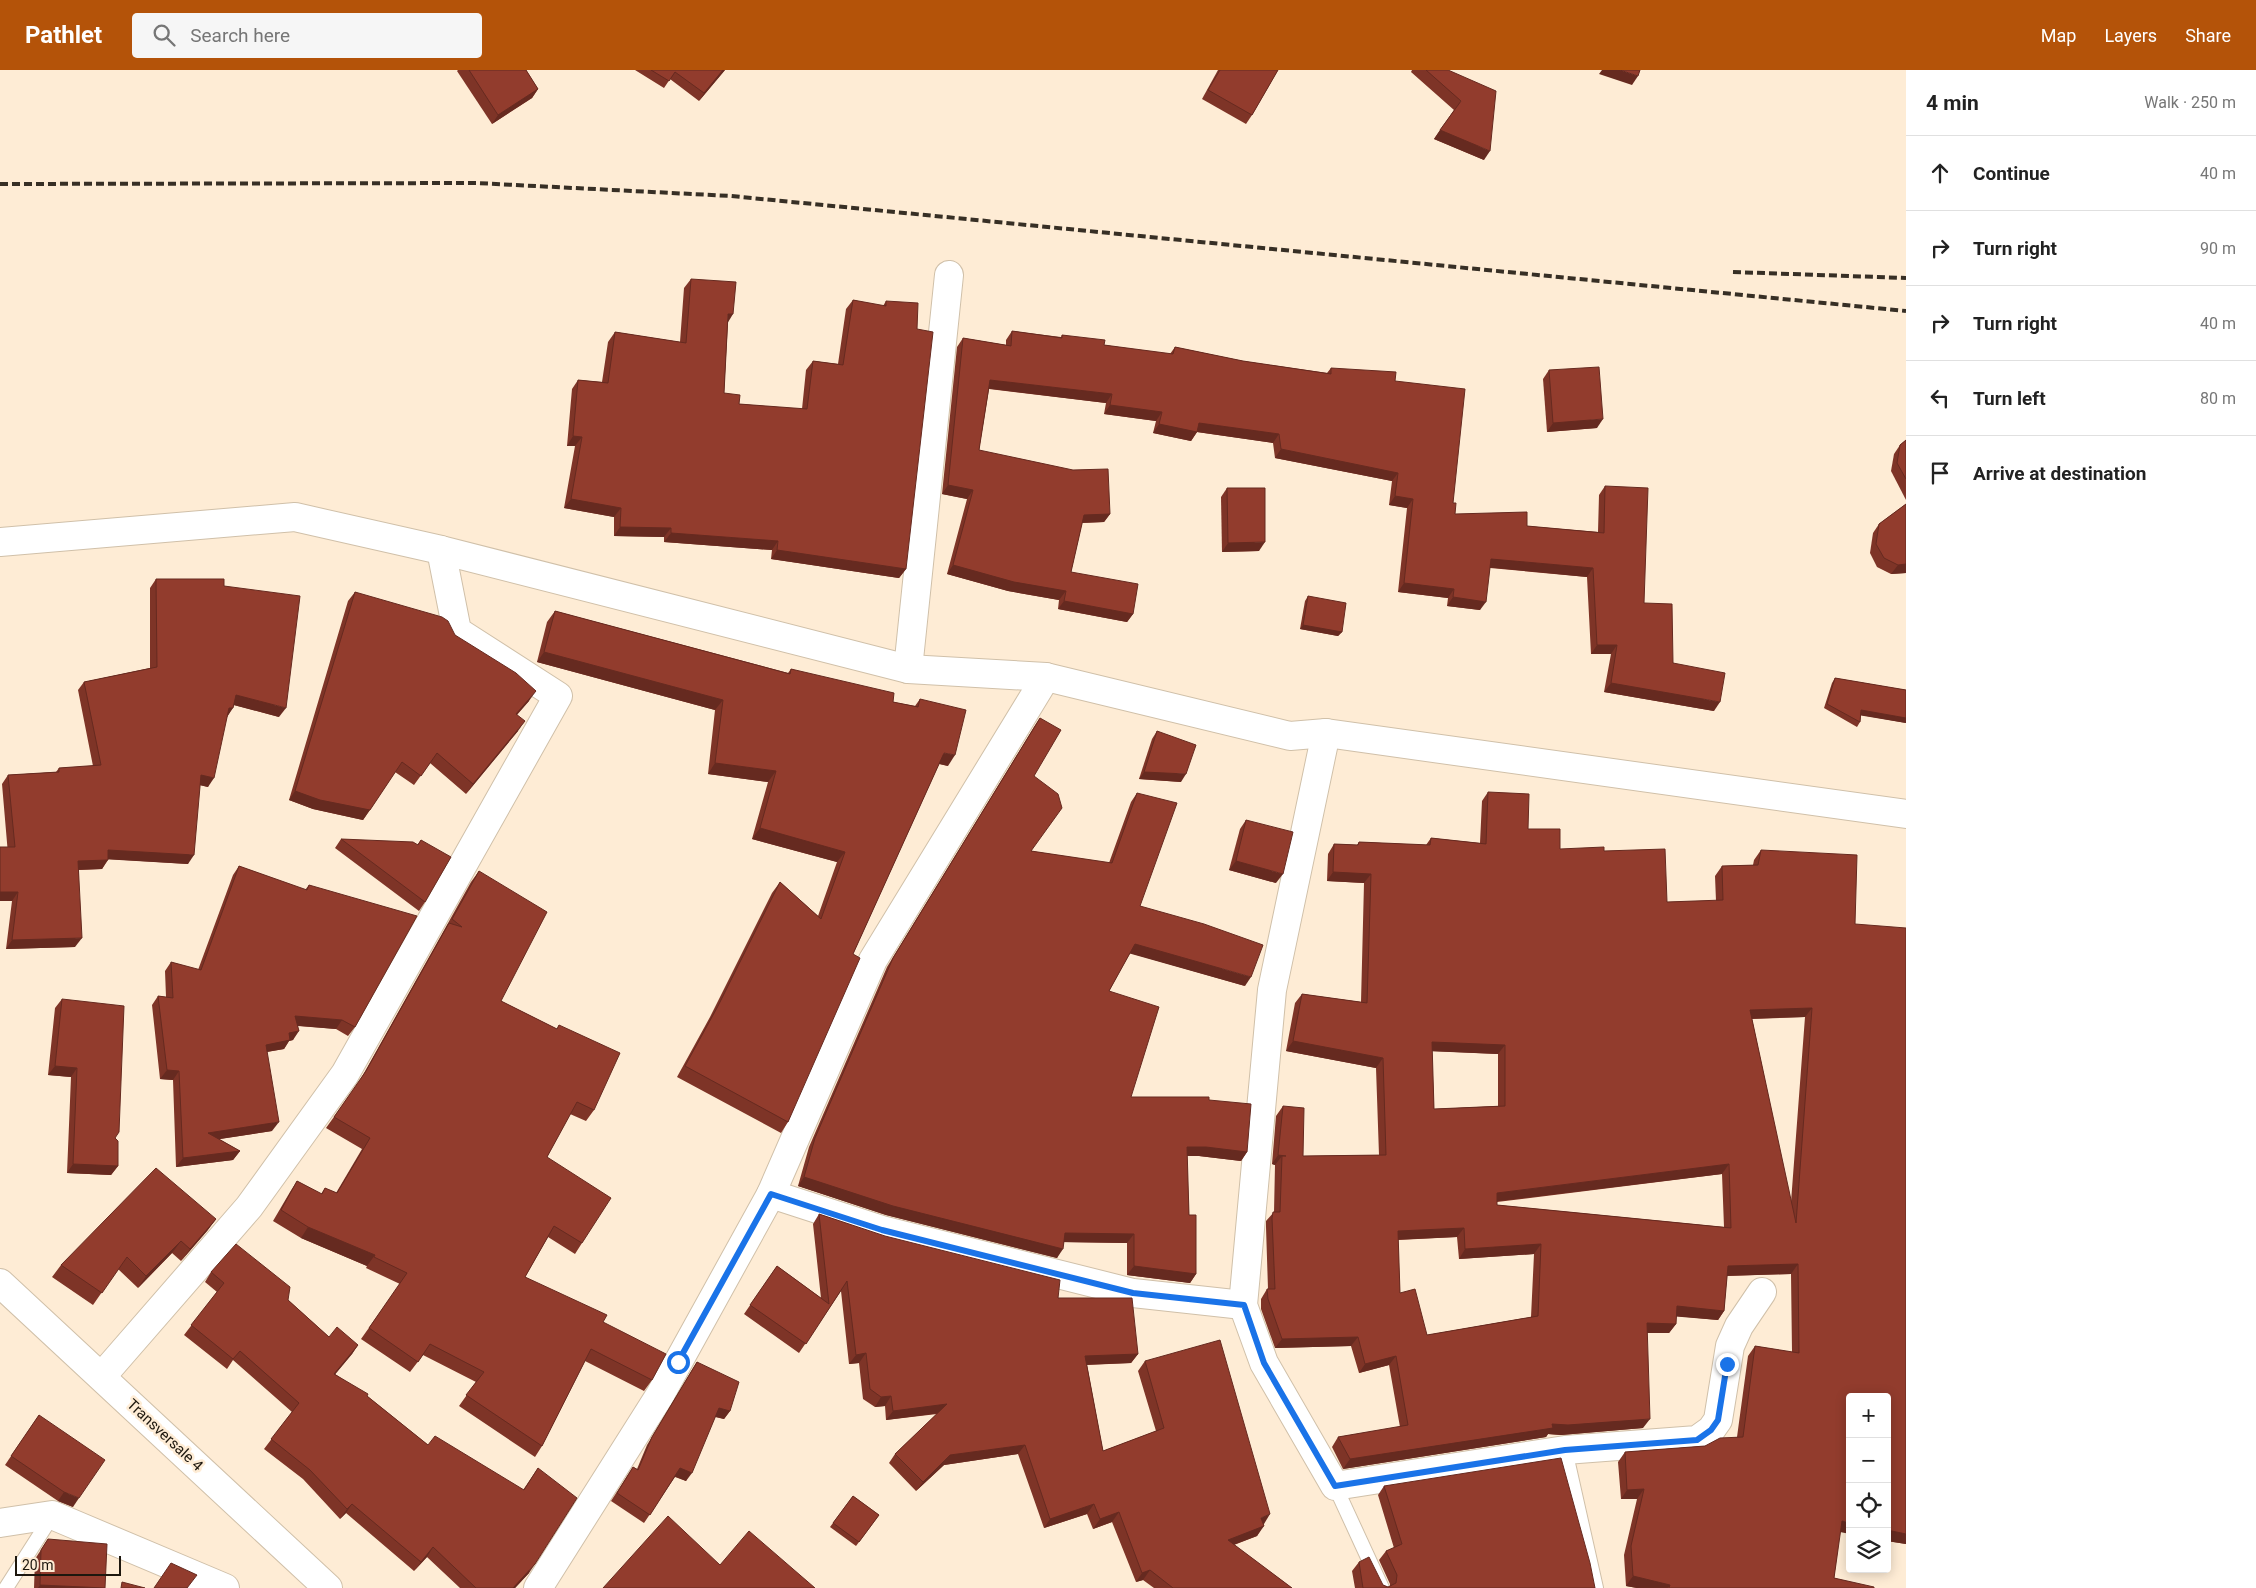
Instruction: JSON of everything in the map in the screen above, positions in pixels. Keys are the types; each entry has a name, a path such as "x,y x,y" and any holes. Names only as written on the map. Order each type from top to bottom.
{"street":[{"path":"908,669 949,275"},
{"path":"0,542 295,518 441,550 908,669 1046,677 1290,736 1326,733 1906,814"},
{"path":"102,1376 249,1207 345,1074 558,696 456,631 441,550"},
{"path":"538,1588 660,1395 771,1194 873,960 1046,677"},
{"path":"1326,733 1272,990 1244,1305 1264,1363 1335,1486 1565,1450 1697,1440 1711,1430 1718,1420 1730,1346 1739,1326 1762,1292"},
{"path":"771,1194 882,1230 1133,1293 1244,1305"},
{"name":"Transversale 4","path":"0,1283 328,1588"},
{"path":"0,1523 52,1515 225,1588"}],"lane":[{"path":"1565,1450 1596,1588"},
{"path":"1335,1486 1382,1588"},
{"path":"6,1588 52,1515"}],"building":[{"path":"469,70 526,70 538,89 498,115"},
{"path":"651,70 723,70 704,93 675,72 669,81"},
{"path":"1220,70 1278,70 1252,115 1208,90"},
{"path":"1426,70 1448,70 1496,91 1490,151 1440,130 1461,101"},
{"path":"1620,70 1640,70 1638,76"},
{"path":"691,279 736,282 733,314 728,314 724,393 740,395 739,404 807,409 813,361 843,365 853,300 886,306 886,301 918,303 917,329 933,332 906,569 777,550 778,541 671,533 671,528 620,527 621,508 571,499 582,437 573,436 578,380 608,383 615,332 686,343"},
{"path":"1012,331 1062,338 1062,335 1105,340 1104,345 1173,354 1175,347 1243,361 1331,374 1331,368 1396,372 1395,381 1465,389 1453,503 1456,503 1455,514 1527,512 1527,526 1604,533 1605,486 1648,488 1644,603 1672,604 1673,663 1725,673 1720,702 1611,683 1617,645 1597,645 1593,568 1491,559 1486,602 1453,597 1454,589 1404,583 1413,499 1395,496 1398,473 1281,449 1279,434 1199,423 1197,432 1159,424 1162,412 1110,405 1112,394 990,380 979,450 1073,470 1108,469 1110,514 1084,515 1071,572 1138,584 1133,614 1064,601 1066,591 1014,582 953,565 973,490 948,485 963,338 1011,346"},
{"path":"1599,367 1603,419 1553,423 1549,370"},
{"path":"1906,440 1906,479 1897,463 1900,445"},
{"path":"1227,488 1265,488 1265,542 1228,543"},
{"path":"1906,504 1906,564 1898,565 1884,558 1876,544 1879,524"},
{"path":"156,579 224,579 224,586 300,596 286,708 236,695 233,708 229,708 214,778 201,775 194,855 108,850 108,860 78,861 82,938 12,940 18,892 0,892 0,847 15,847 8,775 59,772 59,768 101,765 84,682 157,667"},
{"path":"355,592 442,617 448,621 455,635 516,673 536,691 516,714 525,721 473,784 437,753 421,776 402,762 370,810 320,800 295,791"},
{"path":"1308,596 1346,603 1342,632 1303,625"},
{"path":"555,611 790,674 791,669 894,693 893,702 918,707 920,699 966,710 955,755 944,753 853,954 860,958 788,1122 685,1066 718,1006 780,882 821,919 845,852 760,828 776,771 715,763 723,700 544,652"},
{"path":"1835,678 1906,690 1906,718 1861,710 1860,722 1827,704"},
{"path":"1040,718 1061,730 1034,776 1058,794 1062,808 1031,851 1112,863 1137,793 1177,803 1140,906 1204,924 1263,945 1251,977 1135,944 1109,991 1159,1007 1131,1097 1209,1097 1209,1100 1251,1104 1247,1152 1206,1147 1187,1147 1189,1215 1196,1215 1196,1274 1134,1266 1134,1234 1065,1233 1063,1249 893,1206 804,1177 815,1138 893,958"},
{"path":"1157,731 1196,745 1186,774 1144,772"},
{"path":"1488,792 1529,794 1528,829 1560,829 1560,849 1604,847 1604,851 1665,849 1667,902 1723,900 1722,866 1758,865 1761,850 1857,855 1855,924 1906,928 1906,1534 1891,1531 1891,1393 1846,1393 1846,1522 1842,1521 1834,1578 1874,1588 1669,1588 1670,1585 1633,1576 1631,1546 1644,1489 1627,1490 1625,1452 1705,1446 1720,1438 1743,1437 1755,1346 1799,1353 1798,1264 1728,1266 1724,1311 1677,1306 1676,1324 1647,1323 1650,1419 1568,1425 1552,1424 1553,1428 1350,1459 1338,1437 1408,1425 1396,1356 1365,1364 1358,1337 1282,1339 1268,1299 1267,1289 1275,1289 1272,1218 1273,1212 1280,1212 1282,1156 1286,1156 1278,1155 1283,1106 1304,1108 1303,1156 1386,1155 1383,1058 1293,1041 1302,994 1367,1003 1371,874 1333,872 1334,844 1358,845 1359,842 1430,845 1431,838 1486,844","holes":["1812,1008 1796,1223 1750,1010","1432,1042 1505,1045 1505,1106 1434,1109","1729,1164 1731,1228 1497,1205 1497,1193","1464,1228 1465,1249 1541,1244 1538,1316 1427,1335 1415,1289 1400,1293 1398,1231"]},
{"path":"1246,820 1293,832 1283,874 1236,861"},
{"path":"341,839 413,842 418,845 421,840 451,857 425,902"},
{"path":"239,866 307,890 309,885 417,916 355,1027 342,1020 295,1016 299,1031 289,1033 290,1040 266,1045 279,1122 208,1133 240,1151 183,1158 179,1071 167,1070 158,996 173,998 171,962 201,970"},
{"path":"479,871 547,912 501,1001 557,1029 559,1025 620,1053 594,1110 577,1102 547,1157 611,1198 582,1243 554,1226 525,1277 607,1315 603,1322 666,1354 652,1380 591,1349 542,1446 466,1395 484,1372 430,1344 418,1362 369,1328 407,1273 374,1257 375,1255 308,1227 281,1210 297,1181 322,1194 325,1188 337,1193 370,1138 334,1117 366,1071 449,923 462,927 452,919"},
{"path":"62,999 124,1006 119,1132 115,1138 118,1141 118,1166 73,1164 77,1068 55,1066"},
{"path":"156,1168 216,1219 190,1249 181,1241 146,1276 127,1257 102,1293 61,1265"},
{"path":"819,1214 885,1236 1060,1280 1058,1298 1132,1298 1138,1354 1085,1356 1103,1451 1164,1428 1145,1361 1220,1340 1270,1514 1261,1518 1264,1526 1228,1540 1292,1588 1173,1588 1150,1570 1142,1573 1119,1512 1100,1519 1094,1504 1050,1519 1025,1445 950,1455 923,1482 895,1454 947,1404 893,1411 891,1396 881,1397 870,1389 866,1353 856,1355 847,1281 806,1344 750,1305 777,1266 829,1304"},
{"path":"236,1244 290,1287 288,1300 329,1337 337,1327 358,1345 334,1374 368,1394 367,1396 428,1445 435,1436 524,1490 538,1468 577,1498 535,1564 513,1588 476,1588 433,1547 421,1562 352,1504 347,1509 310,1470 271,1439 299,1403 240,1351 233,1359 191,1325 224,1283 211,1272"},
{"path":"697,1362 739,1382 730,1411 719,1408 692,1473 680,1468 650,1515 617,1493 633,1467 638,1470 652,1437"},
{"path":"39,1415 105,1460 79,1498 64,1492 11,1456"},
{"path":"1561,1458 1595,1588 1363,1588 1359,1562 1369,1557 1383,1585 1388,1587 1396,1583 1397,1575 1386,1551 1402,1544 1384,1486"},
{"path":"853,1496 879,1515 859,1542 833,1523"},
{"path":"668,1516 720,1565 749,1531 815,1588 603,1588"},
{"path":"48,1539 107,1544 105,1588 40,1585 41,1550"},
{"path":"171,1563 197,1575 187,1588 154,1588"},
{"path":"122,1582 145,1588 121,1588"}],"railway":[{"path":"0,184 476,183 731,196 1906,311"},
{"path":"1733,272 1906,278"}],"route":[{"path":"678,1362 771,1194 882,1230 1133,1293 1244,1305 1264,1363 1335,1486 1565,1450 1697,1440 1711,1430 1718,1420 1727,1364"}]}
